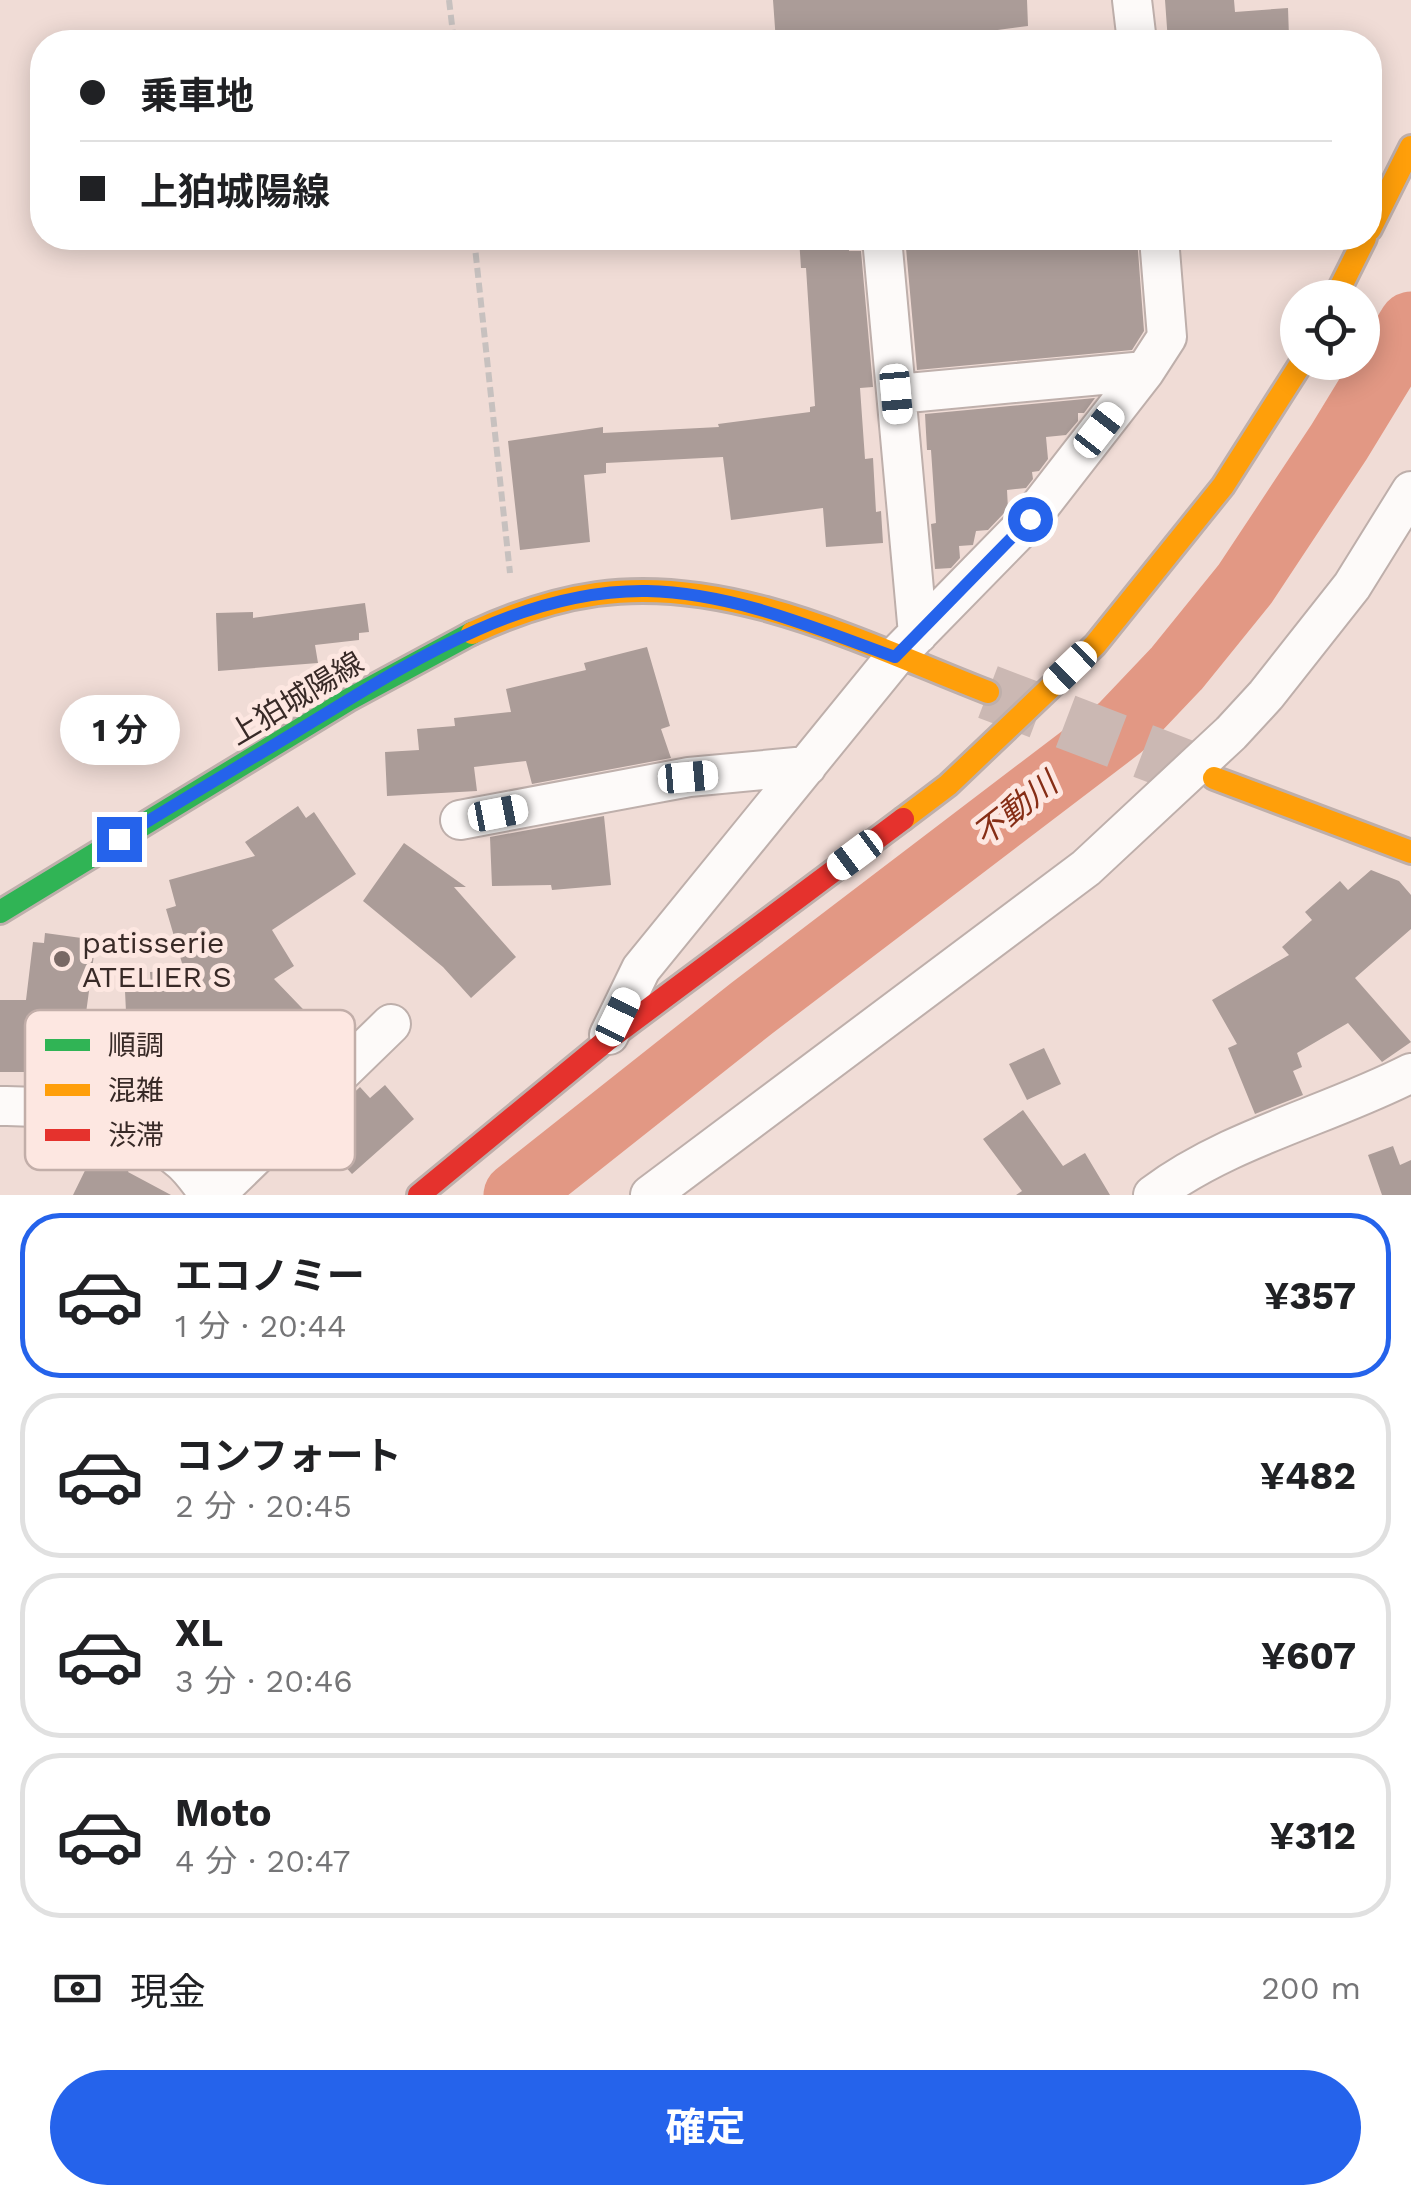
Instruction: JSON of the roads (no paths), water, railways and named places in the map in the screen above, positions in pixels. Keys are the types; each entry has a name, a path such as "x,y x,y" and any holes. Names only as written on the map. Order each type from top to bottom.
{"street":[{"path":"1128,30 1132,0"},
{"path":"1382,204 1411,147"},
{"path":"883,250 896,394 907,646"},
{"path":"606,1042 641,969 907,646 1030,519 1145,371 1167,337 1160,250"},
{"path":"1344,280 1360,250"},
{"path":"896,394 1145,371"},
{"path":"419,1195 606,1042 948,785 1095,645 1223,486 1291,380"},
{"path":"650,1195 1086,868 1231,733 1266,695 1352,586 1411,491"},
{"name":"上狛城陽線","path":"0,912 365,690 502,617 517,613 614,593 682,594 756,608 907,646 988,692"},
{"path":"460,820 688,777 807,766"},
{"path":"1214,778 1411,852"},
{"path":"355,1058 390,1024"},
{"path":"1153,1195 1210,1160 1368,1095 1411,1073"},
{"path":"0,1106 25,1107"},
{"path":"190,1170 212,1195 238,1170"}],"waterway":[{"name":"不動川","path":"516,1195 752,1008 1121,727 1177,668 1245,584 1411,324"}],"tunnel":[{"path":"988,692 1214,778"}],"place":[{"name":"patisserie ATELIER S","path":"62,959"}]}
